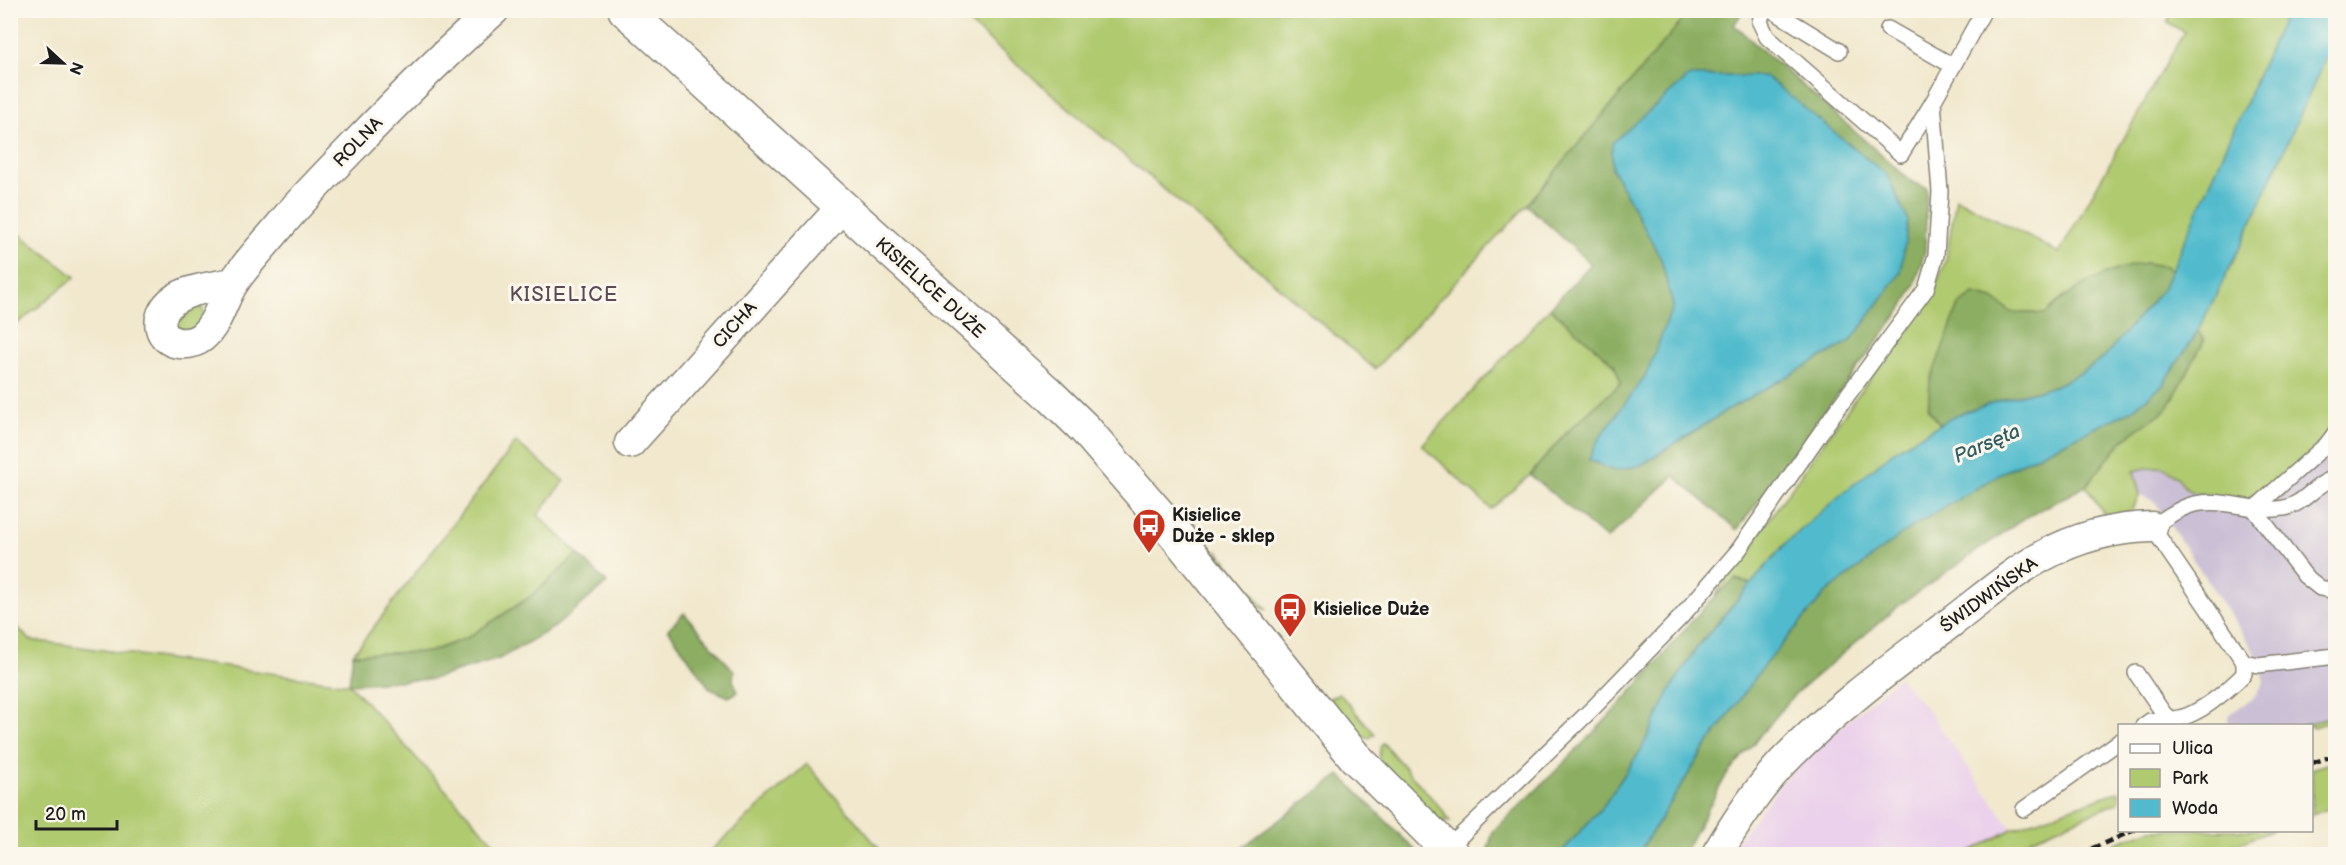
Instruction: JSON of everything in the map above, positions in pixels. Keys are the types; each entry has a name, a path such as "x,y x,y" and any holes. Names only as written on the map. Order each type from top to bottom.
{"street":[{"name":"ROLNA","path":"233,283 292,211 345,155 494,10"},
{"name":"KISIELICE DUŻE","path":"625,10 1085,429 1161,517 1355,757 1450,852"},
{"name":"CICHA","path":"630,443 841,208"},
{"name":"ŚWIDWIŃSKA","path":"1717,855 1761,789 1783,762 1858,695 2016,573 2044,555 2089,537 2122,528 2152,527"}],"lane":[{"path":"1763,10 1760,22 1767,37 1901,154 1984,10"},
{"path":"1772,10 1839,51"},
{"path":"1888,29 1953,66"},
{"path":"1450,852 1680,618 1738,551 1835,412 1926,289 1936,255 1940,192 1933,102"},
{"path":"2336,432 2327,444 2254,508 2305,576 2320,588 2336,591"},
{"name":"ŚWIDWIŃSKA","path":"2152,527 2188,506 2207,503 2254,508 2286,508 2327,480 2336,478"},
{"path":"2146,724 2150,721 2180,720 2192,715 2244,674 2244,662 2152,527"},
{"path":"2244,662 2258,664 2336,656"},
{"path":"2136,674 2170,719"},
{"path":"2024,810 2118,742"}],"shaded area":[{"path":"2312,454 2335,457 2335,715 2306,724 2228,724 2228,715 2255,697 2264,681 2255,652 2154,501 2140,495 2134,471 2156,466 2173,473 2185,489 2195,493 2269,502 2291,471"},
{"path":"1899,677 1929,712 2012,829 1966,854 1727,854 1793,769"}],"green space":[{"path":"959,10 1690,11 1527,205 1375,369 957,13"},
{"path":"1690,11 1743,11 1734,25 1912,182 1927,188 1925,251 1915,284 1906,303 1737,530 1674,476 1607,539 1530,475 1566,433 1621,383 1614,364 1550,308 1591,264 1527,205","holes":["1612,168 1851,341 1734,406 1641,465 1598,440 1646,375 1673,306 1661,259"]},
{"path":"2173,11 2287,11 2171,272 2166,266 2065,295 2045,314 2011,312 1993,299 1974,294 1959,305 1928,409 1940,424 1898,448 1785,544 1751,584 1736,579 1715,595 1859,393 1930,300 1946,260 1956,198 2059,253 2184,32 2167,22"},
{"path":"2335,37 2335,457 2312,454 2291,471 2285,495 2269,502 2195,493 2164,468 2154,467 2134,471 2140,495 2132,510 2114,518 2103,513 2086,486 2124,439 2168,408 2204,341 2198,331 2244,239"},
{"path":"11,227 75,277 10,329"},
{"path":"2145,263 2166,266 2171,272 2163,289 2105,356 2083,372 2052,387 2007,398 1956,415 1940,424 1928,409 1930,381 1959,305 1974,294 1993,299 2011,312 2045,314 2067,296 2091,281 2117,270"},
{"path":"194,302 202,308 205,316 192,331 177,329 173,321 175,312"},
{"path":"1550,308 1614,364 1621,383 1566,433 1530,475 1491,509 1422,445"},
{"path":"2198,331 2204,341 2168,408 2124,439 2086,486 2025,518 1901,604 1795,694 1726,776 1683,854 1638,854 1703,751 1765,664 1825,594 1910,528 1956,500 2009,469 2132,410 2163,385"},
{"path":"516,442 564,481 538,515 578,554 530,597 467,638 429,652 353,654"},
{"path":"1218,551 1267,610 1240,595 1216,561"},
{"path":"578,554 607,583 555,627 499,659 432,679 349,684 353,654 429,652 467,638 530,597"},
{"path":"1736,579 1751,584 1698,646 1670,690 1641,750 1604,805 1560,854 1492,854 1488,849 1493,831 1588,738 1642,680 1698,614"},
{"path":"684,613 734,671 733,680 738,692 729,697 710,689 668,629"},
{"path":"10,620 30,640 349,684 504,854 11,854"},
{"path":"1339,693 1375,734 1369,738 1357,737 1327,700"},
{"path":"2335,715 2335,720 2313,728 2313,724 2306,724"},
{"path":"1383,743 1444,812 1450,822 1438,821 1379,759"},
{"path":"2335,761 2335,806 2313,815 2313,769"},
{"path":"807,764 884,854 707,854"},
{"path":"1340,775 1419,854 1233,854"},
{"path":"2118,791 2118,802 2035,837 2001,854 1966,854 2012,829"},
{"path":"2145,832 2269,832 2210,854 2089,854"}],"water":[{"name":"Parsęta","path":"2287,10 2335,11 2335,37 2244,239 2198,331 2163,385 2132,410 2009,469 1910,528 1825,594 1765,664 1703,751 1638,854 1560,854 1604,805 1641,750 1670,690 1698,646 1785,544 1898,448 1956,415 2007,398 2052,387 2083,372 2105,356 2163,289"},
{"path":"1690,76 1765,76 1887,175 1908,220 1901,272 1851,341 1734,406 1641,465 1615,471 1589,460 1598,440 1646,375 1673,306 1661,259 1612,168 1612,143"}],"railway":[{"path":"2313,763 2336,755"},
{"path":"2079,854 2130,832"}],"place":[{"name":"Kisielice Duże - sklep","path":"1149,554"},
{"name":"Kisielice Duże","path":"1290,638"}],"district":[{"name":"KISIELICE","path":"564,295"}]}
